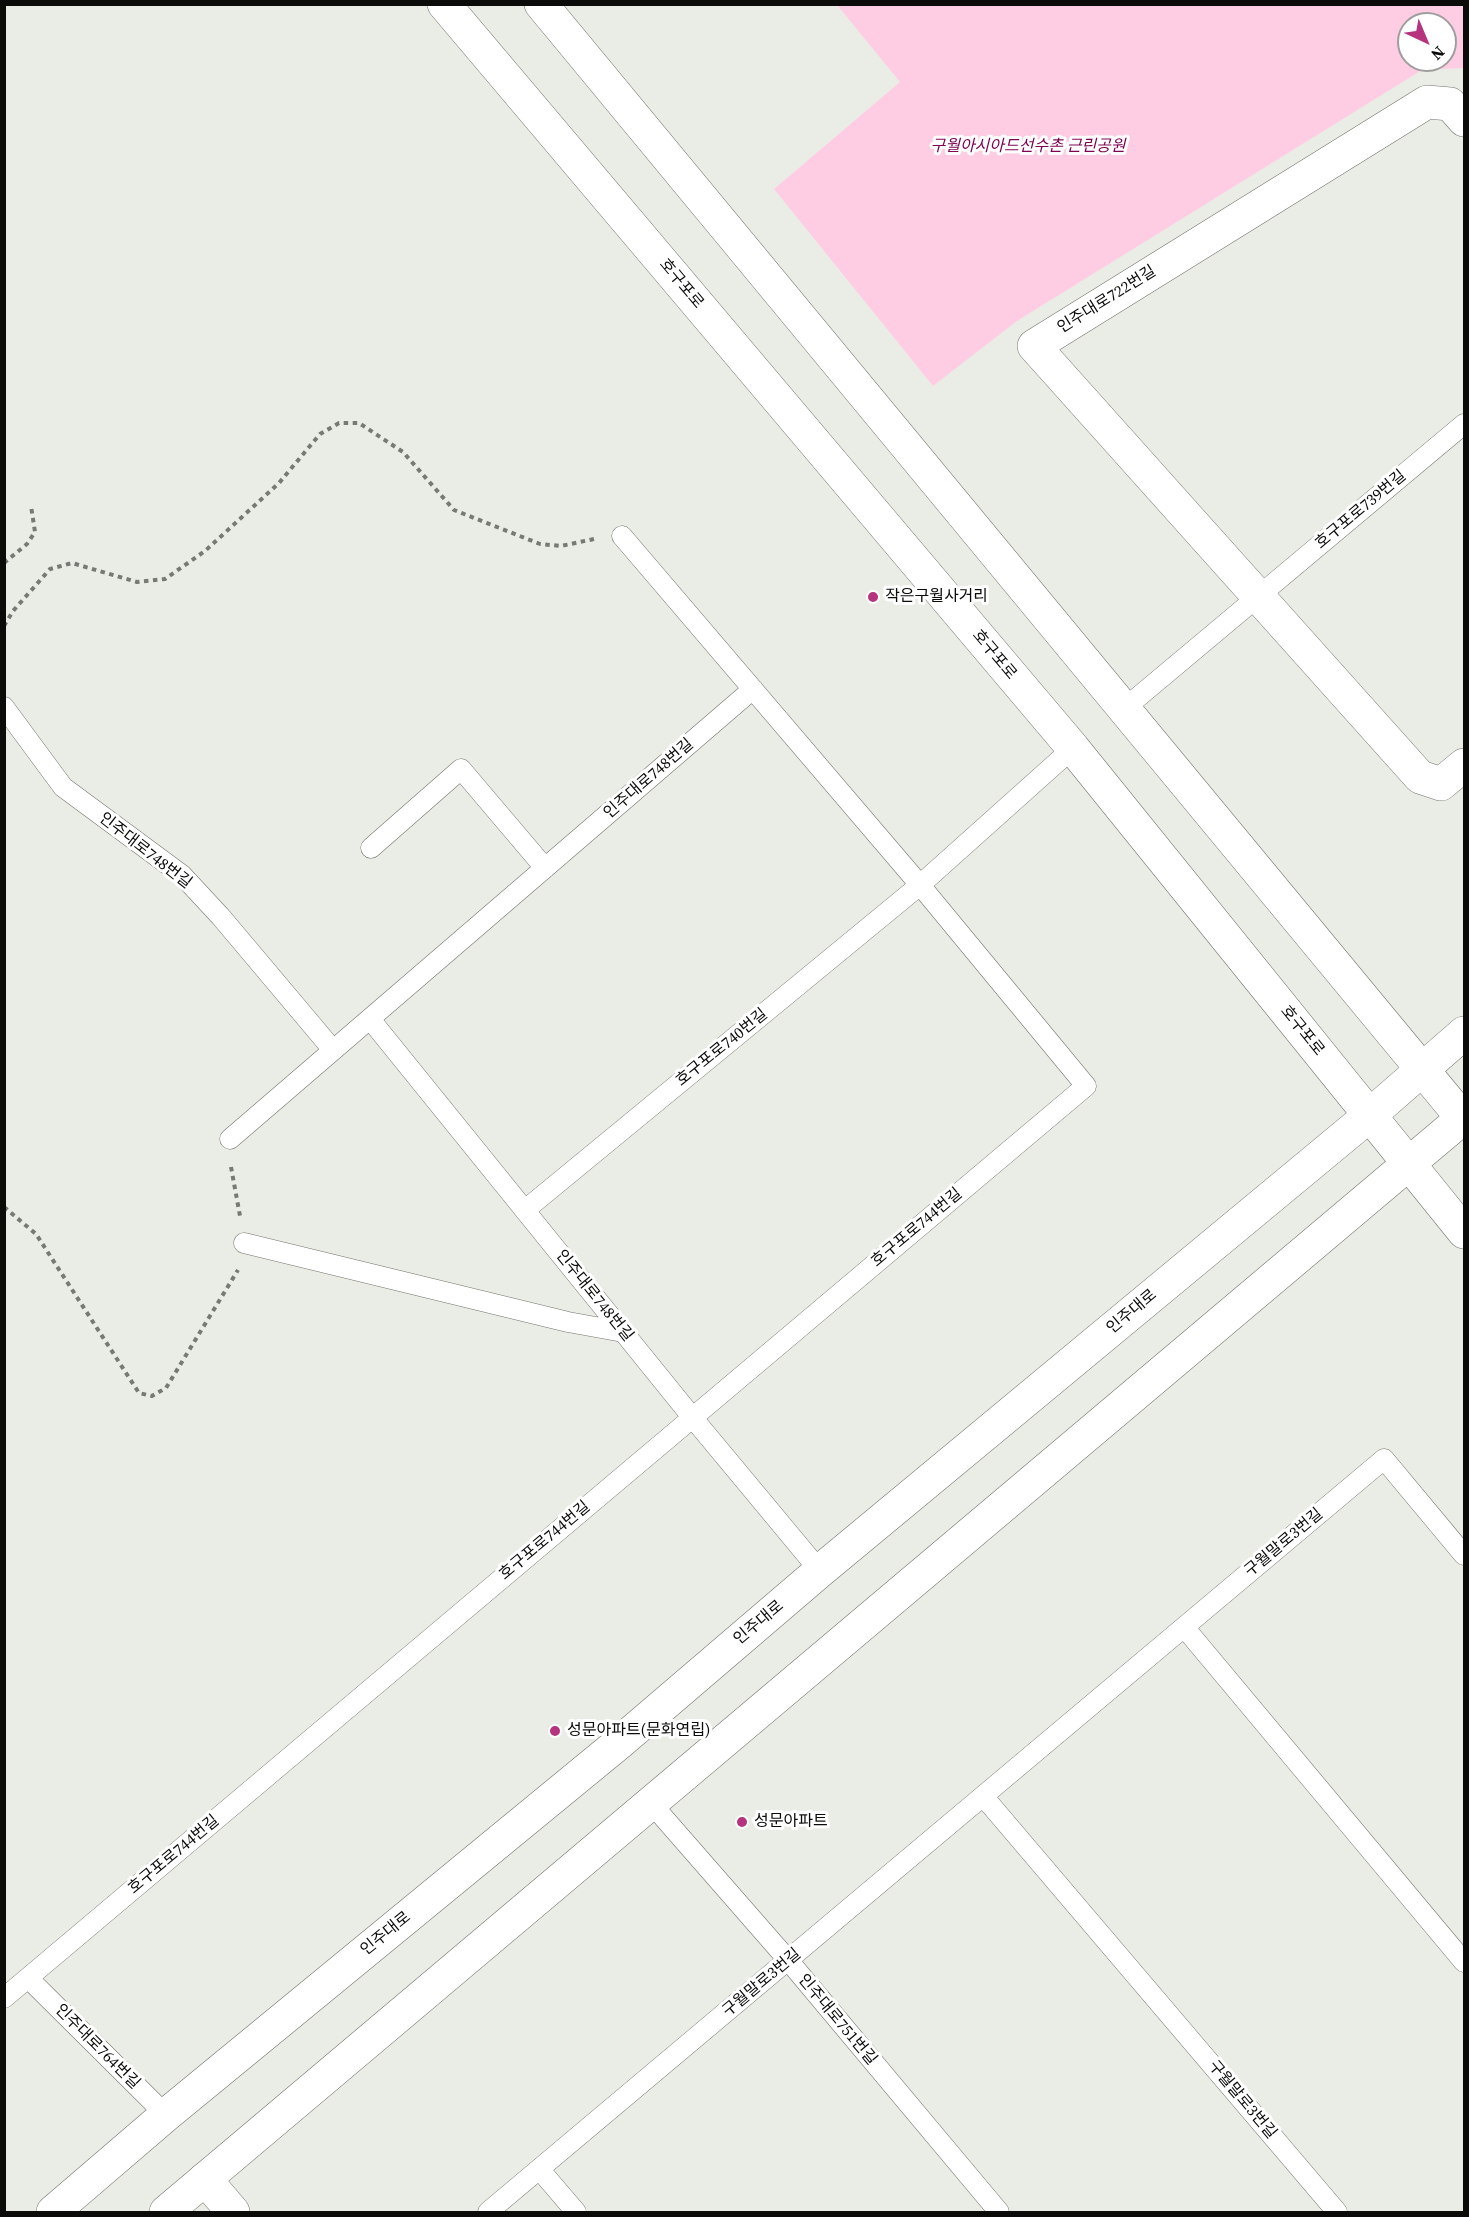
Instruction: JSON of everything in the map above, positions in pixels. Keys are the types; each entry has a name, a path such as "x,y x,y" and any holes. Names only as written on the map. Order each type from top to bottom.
{"main road":[{"name":"호구포로","path":"444,4 1073,748 1464,1232"},
{"path":"166,2212 650,1802 1464,1119 541,4"},
{"name":"인주대로722번길","path":"1257,596 1034,346 1426,102 1450,104 1464,120"},
{"path":"1257,596 1420,777 1453,774"},
{"name":"인주대로","path":"53,2212 166,2115 618,1743 820,1571 1370,1115 1464,1033"},
{"path":"205,2179 233,2212"}],"lane":[{"name":"호구포로739번길","path":"1125,708 1464,424"},
{"path":"622,536 920,885"},
{"name":"인주대로748번길","path":"230,1139 753,689"},
{"name":"인주대로748번길","path":"4,706 63,787 182,875 221,917 333,1050"},
{"name":"호구포로740번길","path":"525,1210 920,885 1073,748"},
{"path":"371,848 461,769 545,868"},
{"name":"호구포로744번길","path":"4,1998 1086,1086 920,885"},
{"name":"인주대로748번길","path":"370,1019 692,1417 820,1571"},
{"path":"244,1244 568,1322 623,1332"},
{"name":"구월말로3번길","path":"488,2212 1384,1459 1464,1555"},
{"path":"1184,1627 1464,1962"},
{"name":"구월말로3번길","path":"983,1796 1337,2212"},
{"name":"인주대로751번길","path":"650,1802 788,1960 999,2212"},
{"name":"인주대로764번길","path":"28,1978 166,2115"},
{"path":"540,2170 576,2212"}],"path":[{"path":"4,626 13,611 50,569 72,563 137,582 165,579 205,551 279,483 320,434 339,423 359,423 403,452 454,510 479,521 540,544 561,546 622,536"},
{"path":"4,563 27,544 35,532 31,506"},
{"path":"4,1207 36,1234 139,1393 152,1396 166,1388 238,1272 244,1244 231,1162 230,1139"}],"green space":[{"name":"구월아시아드선수촌 근린공원","path":"837,5 1464,5 1464,68 1457,68 1457,12 1397,12 1397,72 1419,72 1017,321 933,386 774,189 900,82"}],"place":[{"name":"작은구월사거리","path":"873,597"},
{"name":"성문아파트(문화연립)","path":"555,1731"},
{"name":"성문아파트","path":"742,1822"}]}
